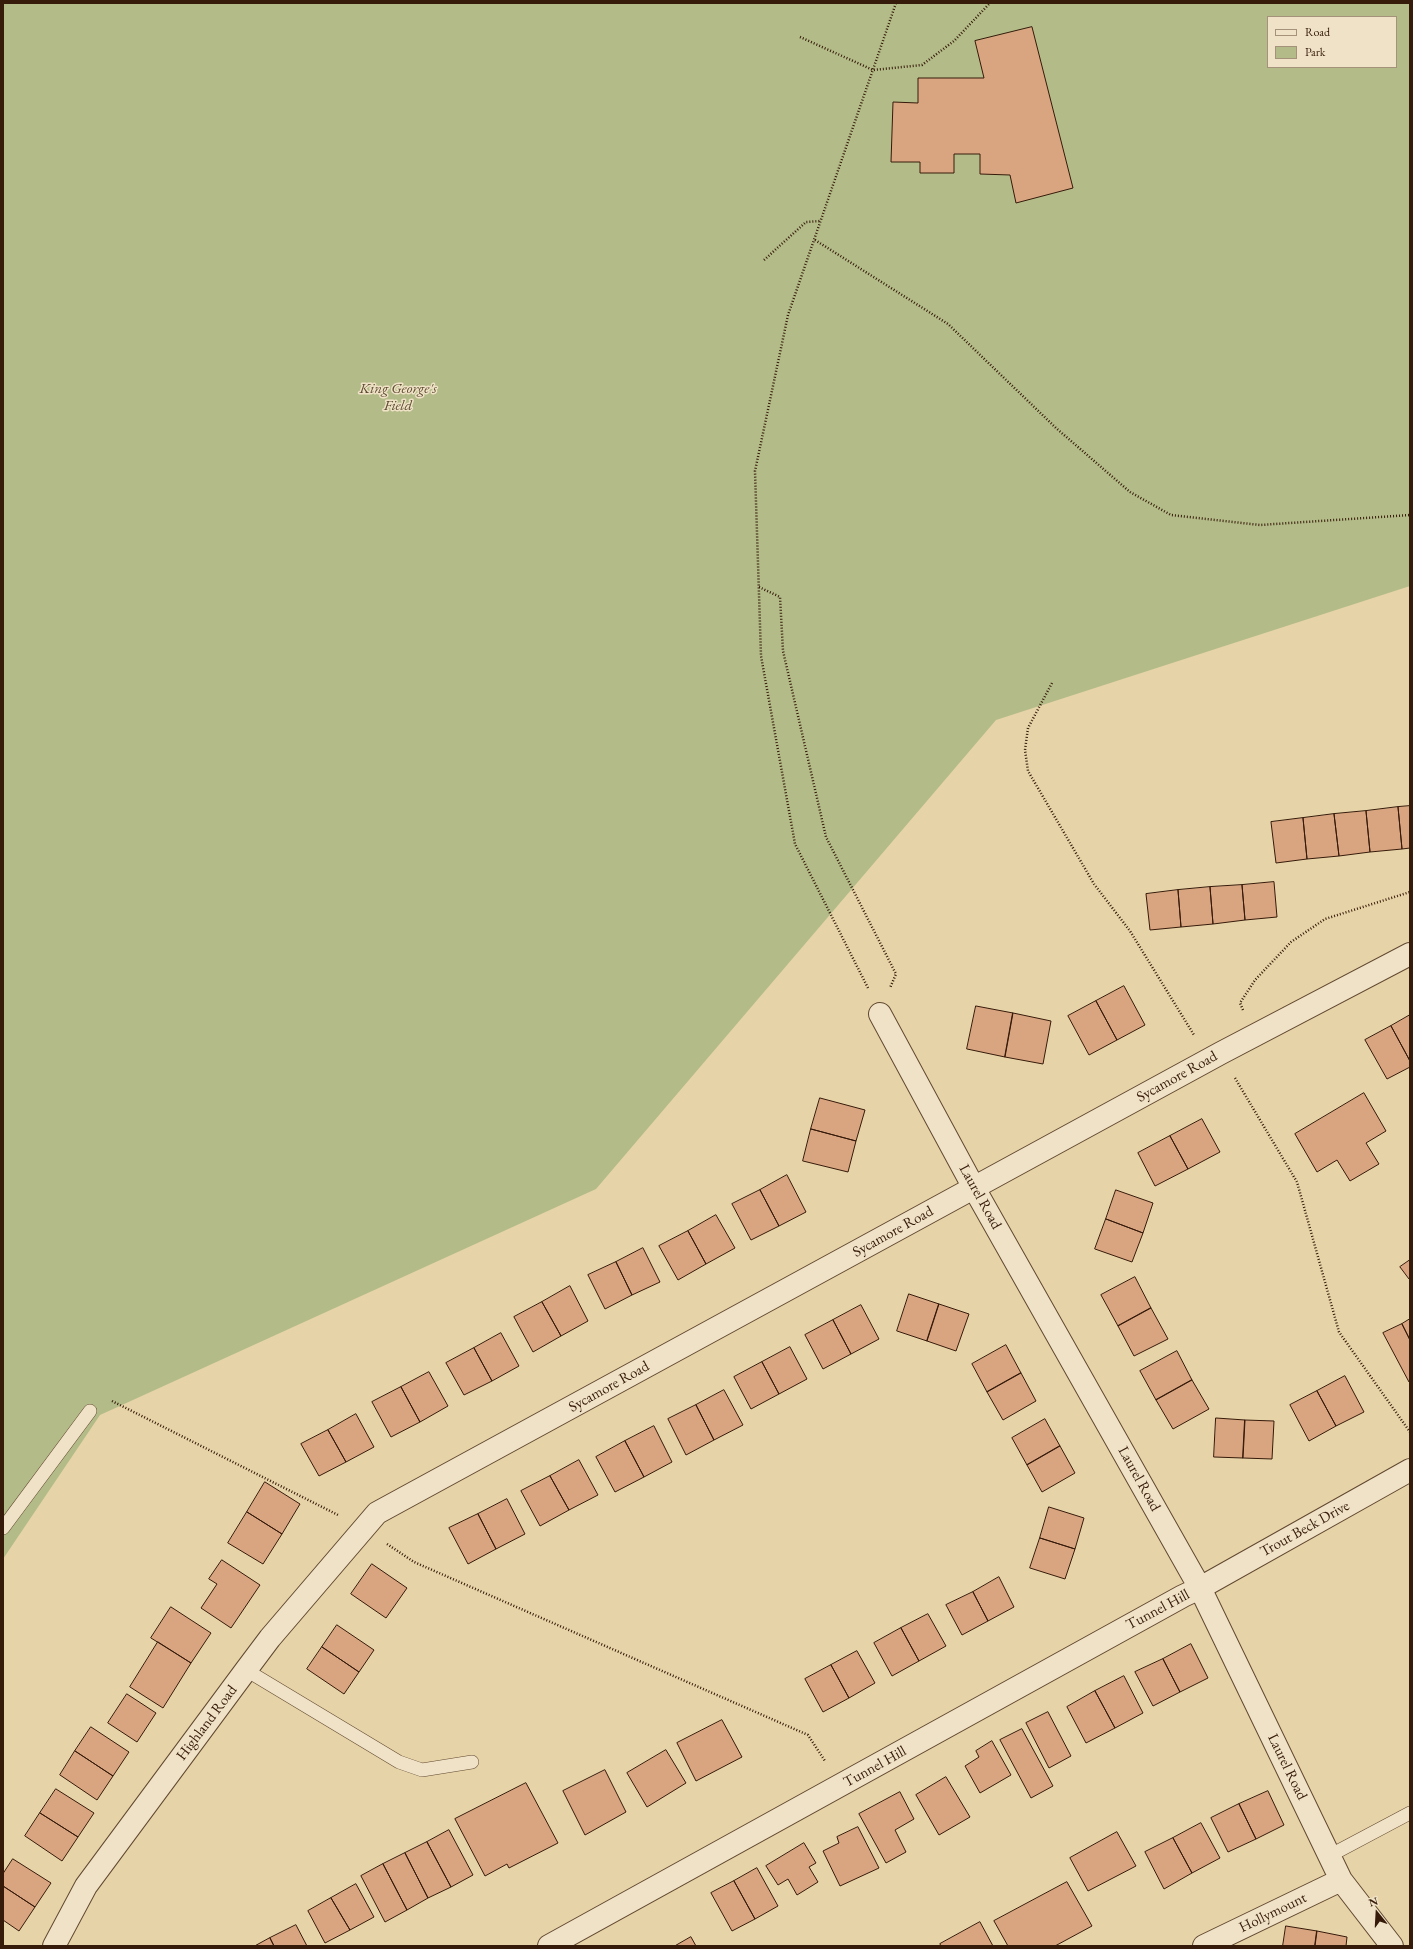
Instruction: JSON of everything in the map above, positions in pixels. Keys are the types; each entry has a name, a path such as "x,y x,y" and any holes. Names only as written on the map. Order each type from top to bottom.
{"street":[{"name":"Sycamore Road","path":"371,1521 1215,1056 1410,954"},
{"name":"Laurel Road","path":"880,1014 974,1188 1200,1588 1341,1880 1392,1946"},
{"name":"Trout Beck Drive","path":"1200,1588 1410,1470"},
{"name":"Highland Road","path":"54,1946 86,1886 246,1670 270,1638 371,1521"},
{"name":"Tunnel Hill","path":"550,1946 1200,1588"},
{"name":"Hollymount","path":"1204,1946 1341,1880"}],"lane":[{"path":"3,1528 90,1411"},
{"path":"246,1670 399,1762 422,1770 472,1762"},
{"path":"1329,1856 1410,1814"}],"path":[{"path":"880,1014 795,844 761,656 755,471 788,315 822,221 896,3"},
{"path":"800,37 874,70 922,65 954,41 990,3"},
{"path":"764,260 806,222 822,221"},
{"path":"815,240 948,324 1056,428 1130,492 1171,515 1260,525 1410,515"},
{"path":"759,587 780,597 783,651 826,837 896,974 880,1014"},
{"path":"1052,682 1028,728 1025,750 1028,771 1094,884 1130,931 1215,1056 1297,1182 1339,1332 1410,1432"},
{"path":"1255,1035 1240,1004 1256,980 1290,942 1325,919 1410,892"},
{"path":"90,1411 108,1399 371,1521 414,1562 808,1736 842,1786"}],"green space":[{"name":"King George's Field","path":"3,3 1410,3 1410,586 996,720 596,1189 100,1415 3,1559"}],"building":[{"path":"1032,27 1073,188 1016,203 1010,175 980,174 980,154 954,154 954,173 920,173 920,162 891,162 893,102 918,103 918,78 984,78 975,41"},
{"path":"1410,806 1410,848 1402,849 1398,807"},
{"path":"1398,807 1402,849 1370,852 1366,811"},
{"path":"1366,811 1370,852 1339,856 1334,814"},
{"path":"1334,814 1339,856 1307,859 1303,818"},
{"path":"1303,818 1307,859 1276,863 1271,822"},
{"path":"1274,882 1277,917 1245,920 1242,885"},
{"path":"1242,885 1245,920 1213,924 1210,887"},
{"path":"1210,887 1213,924 1181,927 1178,890"},
{"path":"1178,890 1181,927 1150,930 1146,894"},
{"path":"1124,986 1145,1025 1117,1040 1096,1001"},
{"path":"1096,1001 1117,1040 1089,1055 1068,1016"},
{"path":"976,1006 1013,1013 1005,1057 967,1049"},
{"path":"1013,1013 1051,1021 1043,1064 1005,1057"},
{"path":"1410,1015 1410,1061 1391,1026"},
{"path":"1391,1026 1410,1061 1410,1067 1387,1079 1365,1040"},
{"path":"1364,1093 1386,1131 1366,1143 1379,1164 1350,1181 1337,1160 1317,1172 1295,1134"},
{"path":"820,1098 865,1110 856,1141 811,1129"},
{"path":"1202,1119 1220,1152 1188,1169 1170,1136"},
{"path":"811,1129 856,1141 848,1172 803,1161"},
{"path":"1170,1136 1188,1169 1155,1186 1138,1153"},
{"path":"787,1175 806,1212 779,1226 760,1190"},
{"path":"760,1190 779,1226 751,1240 732,1204"},
{"path":"1116,1190 1153,1203 1143,1233 1106,1219"},
{"path":"716,1215 735,1248 706,1264 688,1231"},
{"path":"1106,1219 1143,1233 1132,1262 1095,1249"},
{"path":"688,1231 706,1264 678,1280 659,1246"},
{"path":"643,1248 660,1282 632,1295 616,1262"},
{"path":"1410,1260 1410,1278 1409,1279 1400,1267"},
{"path":"616,1262 632,1295 605,1309 588,1275"},
{"path":"1135,1277 1151,1308 1118,1326 1101,1295"},
{"path":"570,1286 588,1321 561,1336 542,1302"},
{"path":"909,1294 939,1304 927,1341 897,1331"},
{"path":"542,1302 561,1336 533,1352 514,1317"},
{"path":"939,1304 969,1314 956,1351 927,1341"},
{"path":"861,1305 879,1339 851,1354 833,1320"},
{"path":"1151,1308 1168,1339 1134,1356 1118,1326"},
{"path":"1410,1319 1410,1340 1402,1324"},
{"path":"833,1320 851,1354 823,1369 805,1335"},
{"path":"1402,1324 1410,1340 1409,1382 1383,1333"},
{"path":"501,1333 519,1366 492,1381 474,1348"},
{"path":"1006,1345 1021,1373 987,1392 972,1364"},
{"path":"790,1347 807,1379 779,1394 762,1362"},
{"path":"474,1348 492,1381 464,1395 446,1363"},
{"path":"1177,1351 1192,1380 1156,1400 1140,1371"},
{"path":"762,1362 779,1394 751,1409 734,1377"},
{"path":"429,1372 448,1406 420,1422 401,1387"},
{"path":"1021,1373 1036,1401 1003,1420 987,1392"},
{"path":"1345,1376 1364,1412 1336,1426 1317,1391"},
{"path":"1192,1380 1209,1409 1173,1429 1156,1400"},
{"path":"401,1387 420,1422 391,1437 372,1402"},
{"path":"724,1390 743,1425 714,1440 696,1405"},
{"path":"1317,1391 1336,1426 1309,1441 1290,1405"},
{"path":"696,1405 714,1440 686,1455 668,1419"},
{"path":"356,1414 374,1447 346,1462 328,1430"},
{"path":"1216,1418 1245,1420 1243,1458 1214,1457"},
{"path":"1045,1419 1060,1446 1027,1465 1012,1438"},
{"path":"1245,1420 1274,1421 1272,1459 1243,1458"},
{"path":"654,1426 672,1462 644,1477 625,1441"},
{"path":"328,1430 346,1462 319,1476 301,1444"},
{"path":"625,1441 644,1477 615,1492 596,1457"},
{"path":"1060,1446 1075,1473 1042,1492 1027,1465"},
{"path":"579,1460 598,1495 569,1510 550,1476"},
{"path":"550,1476 569,1510 540,1526 521,1491"},
{"path":"265,1482 300,1504 282,1534 247,1512"},
{"path":"507,1499 525,1534 496,1549 478,1514"},
{"path":"1049,1507 1084,1518 1075,1549 1040,1538"},
{"path":"247,1512 282,1534 263,1564 228,1543"},
{"path":"478,1514 496,1549 468,1564 449,1528"},
{"path":"1040,1538 1075,1549 1065,1579 1030,1568"},
{"path":"222,1560 260,1585 231,1628 201,1608 217,1584 209,1579"},
{"path":"372,1564 407,1588 386,1618 351,1594"},
{"path":"999,1577 1014,1607 988,1621 973,1592"},
{"path":"973,1592 988,1621 962,1635 946,1605"},
{"path":"171,1607 211,1633 191,1663 151,1638"},
{"path":"928,1614 946,1646 919,1661 901,1628"},
{"path":"337,1625 374,1650 359,1672 322,1647"},
{"path":"901,1628 919,1661 892,1676 874,1643"},
{"path":"158,1642 191,1663 163,1708 130,1687"},
{"path":"1191,1644 1208,1678 1180,1692 1163,1659"},
{"path":"322,1647 359,1672 344,1694 307,1669"},
{"path":"857,1651 875,1683 849,1698 831,1665"},
{"path":"1163,1659 1180,1692 1153,1706 1135,1672"},
{"path":"831,1665 849,1698 823,1712 805,1679"},
{"path":"1124,1676 1143,1713 1115,1728 1095,1691"},
{"path":"1095,1691 1115,1728 1086,1743 1067,1707"},
{"path":"127,1694 156,1713 137,1742 108,1723"},
{"path":"1048,1712 1071,1756 1049,1768 1026,1723"},
{"path":"722,1720 742,1757 696,1781 677,1743"},
{"path":"91,1727 129,1752 113,1776 75,1751"},
{"path":"1022,1729 1053,1786 1031,1798 1000,1740"},
{"path":"992,1741 1011,1775 980,1793 965,1766 979,1757 976,1751"},
{"path":"666,1750 686,1783 647,1807 627,1773"},
{"path":"75,1751 113,1776 97,1800 60,1775"},
{"path":"605,1770 626,1812 585,1835 563,1791"},
{"path":"946,1777 970,1817 939,1835 916,1795"},
{"path":"526,1783 558,1843 509,1868 507,1864 485,1876 455,1819"},
{"path":"56,1789 94,1813 78,1837 40,1813"},
{"path":"1268,1791 1284,1825 1256,1839 1239,1804"},
{"path":"900,1792 914,1819 895,1830 906,1852 886,1863 859,1814"},
{"path":"1239,1804 1256,1839 1228,1852 1211,1818"},
{"path":"40,1813 78,1837 62,1861 25,1836"},
{"path":"1201,1823 1220,1858 1192,1873 1173,1838"},
{"path":"858,1827 879,1868 840,1886 823,1851 839,1843 837,1837"},
{"path":"449,1830 473,1875 451,1887 427,1842"},
{"path":"1117,1832 1136,1866 1088,1891 1070,1858"},
{"path":"1173,1838 1192,1873 1164,1889 1145,1852"},
{"path":"427,1842 451,1887 428,1898 405,1853"},
{"path":"804,1843 816,1863 809,1867 818,1882 797,1895 788,1879 778,1885 766,1866"},
{"path":"405,1853 428,1898 407,1910 383,1864"},
{"path":"13,1859 51,1883 35,1907 3,1886 3,1874"},
{"path":"383,1864 407,1910 385,1922 361,1876"},
{"path":"757,1868 778,1906 755,1919 734,1881"},
{"path":"734,1881 755,1919 732,1931 711,1893"},
{"path":"1067,1882 1092,1926 1055,1946 1008,1946 994,1921"},
{"path":"356,1884 374,1917 350,1930 331,1898"},
{"path":"3,1886 35,1907 19,1931 3,1920"},
{"path":"331,1898 350,1930 325,1943 308,1911"},
{"path":"980,1922 993,1946 941,1946 940,1944"},
{"path":"296,1925 307,1946 274,1946 270,1938"},
{"path":"1286,1926 1317,1931 1315,1946 1283,1946"},
{"path":"1317,1931 1347,1937 1346,1946 1315,1946"},
{"path":"691,1937 696,1946 675,1946"},
{"path":"270,1938 274,1946 255,1946"}]}
